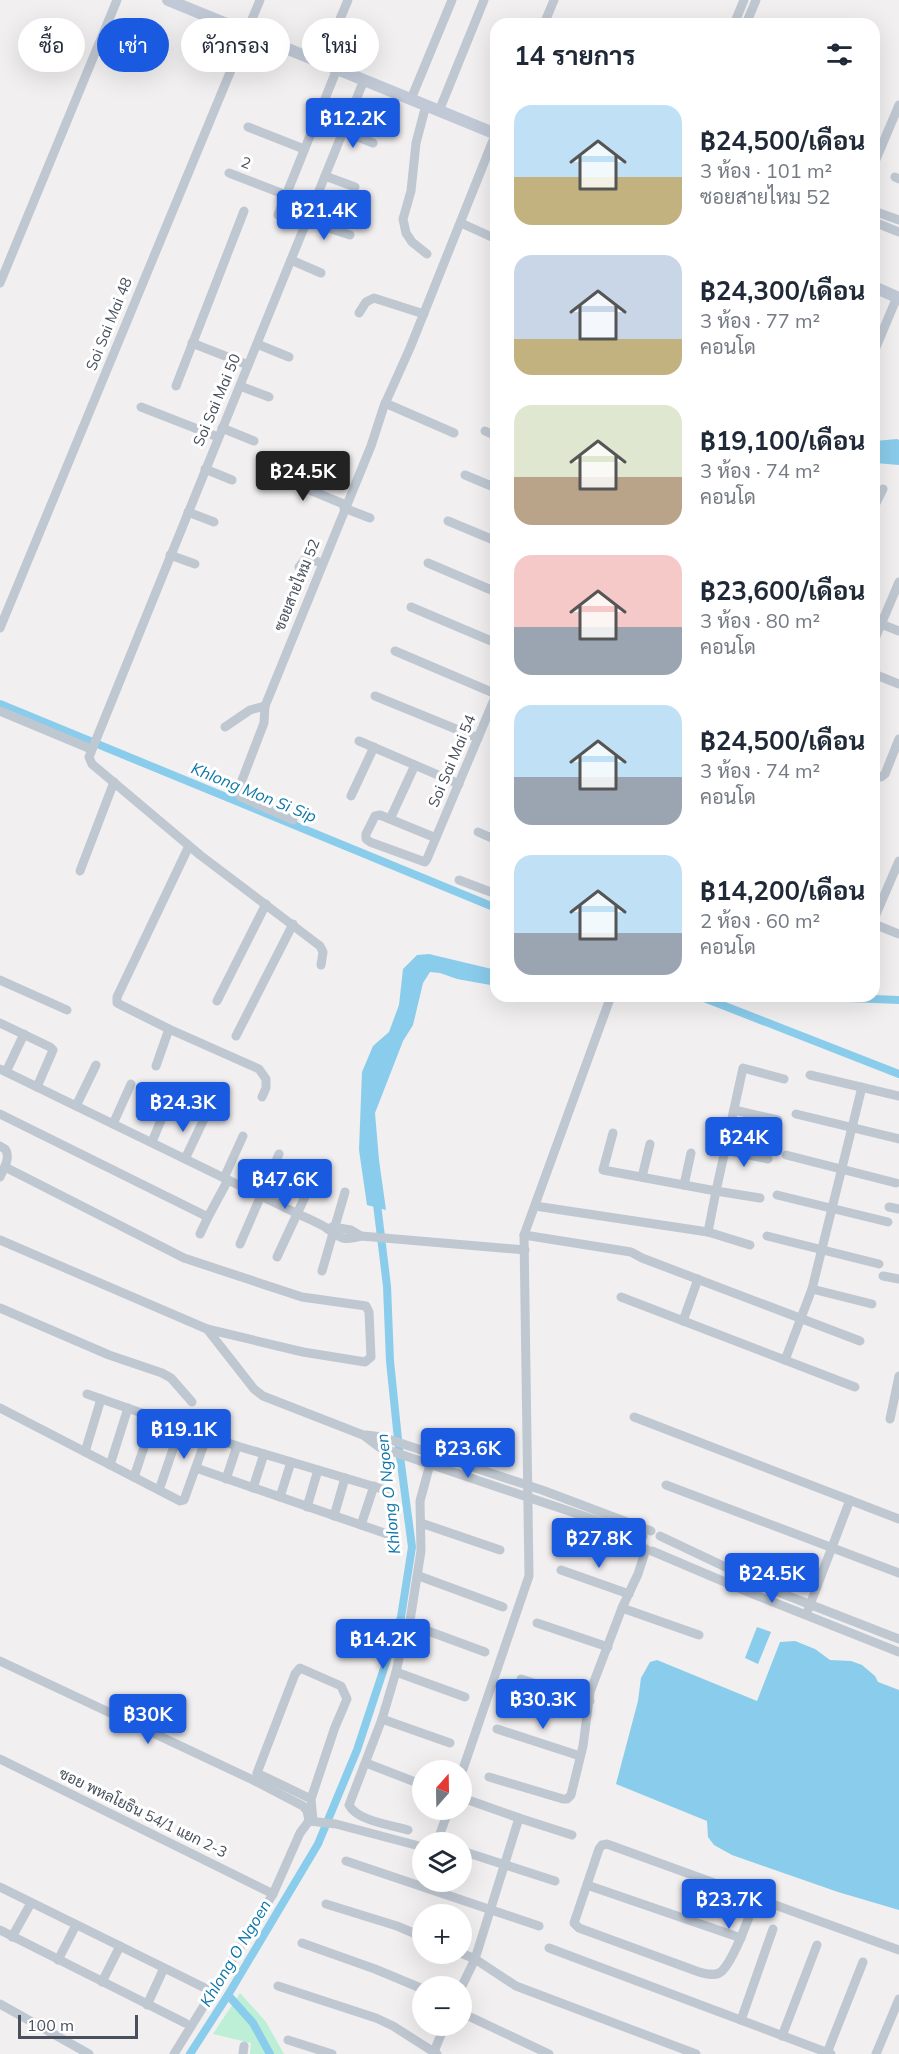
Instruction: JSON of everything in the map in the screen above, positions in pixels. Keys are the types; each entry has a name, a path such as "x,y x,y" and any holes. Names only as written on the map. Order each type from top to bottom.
{"main road":[{"path":"168,0 212,18"},
{"path":"344,72 490,132"},
{"path":"880,290 898,297"}],"street":[{"path":"0,283 117,0"},
{"name":"Soi Sai Mai 48","path":"252,18 260,0"},
{"path":"340,18 348,0"},
{"path":"411,99 452,0"},
{"path":"439,111 483,0"},
{"path":"546,18 554,0"},
{"path":"736,18 744,0"},
{"path":"748,18 756,0"},
{"name":"Soi Sai Mai 48","path":"0,628 229,72"},
{"path":"278,215 336,72"},
{"name":"Soi Sai Mai 50","path":"91,748 364,80"},
{"path":"426,105 416,143 411,191 403,219 406,233 412,242 427,254"},
{"path":"880,148 899,105"},
{"path":"248,127 304,149"},
{"path":"343,131 372,143"},
{"name":"ซอยสายไหม 52","path":"293,820 238,794 264,723 265,706 490,149"},
{"name":"2","path":"229,173 285,195"},
{"path":"325,176 355,187"},
{"path":"176,386 244,211"},
{"path":"880,213 899,220"},
{"path":"307,221 350,235"},
{"path":"461,223 490,236"},
{"path":"880,224 899,232"},
{"path":"291,260 321,273"},
{"path":"880,338 898,297"},
{"path":"359,313 366,302 374,298 424,314"},
{"path":"192,343 248,365"},
{"path":"257,344 288,357"},
{"path":"240,386 269,397"},
{"path":"386,403 454,433"},
{"path":"141,407 220,433 254,441"},
{"path":"485,431 490,433"},
{"path":"205,469 232,480"},
{"path":"271,474 370,518"},
{"path":"465,475 490,485"},
{"path":"880,495 883,489"},
{"path":"188,512 214,522"},
{"path":"448,521 490,538"},
{"path":"170,555 195,564"},
{"path":"299,567 306,558 322,563"},
{"path":"428,563 490,589"},
{"path":"899,582 881,624 899,632"},
{"path":"411,607 490,640"},
{"path":"395,651 490,691"},
{"path":"880,677 899,684"},
{"path":"375,696 478,738"},
{"path":"225,727 250,710 265,706"},
{"name":"Soi Sai Mai 54","path":"390,819 380,815 375,816 366,838 370,842 425,862 490,709"},
{"path":"0,711 91,748 90,761 114,782 189,846 320,946 323,952 321,965"},
{"path":"880,777 885,774 899,739"},
{"path":"358,741 459,783"},
{"path":"351,796 374,747"},
{"path":"415,765 390,819 436,838"},
{"path":"80,871 114,782"},
{"path":"478,832 490,837"},
{"path":"189,846 117,997 117,1003 259,1069 266,1079 266,1088 262,1097"},
{"path":"880,907 897,874 899,861"},
{"path":"459,880 490,892"},
{"path":"217,1001 266,904"},
{"path":"236,1036 293,924"},
{"path":"880,926 899,934"},
{"path":"1,984 67,1010"},
{"path":"466,1760 527,1584 528,1485 524,1235 609,1002"},
{"path":"0,1023 53,1050 37,1087"},
{"path":"156,1066 169,1029"},
{"path":"24,1034 3,1070 326,1228 335,1231 351,1230 360,1236 525,1250"},
{"path":"76,1106 96,1065"},
{"path":"708,1232 743,1068 784,1079"},
{"path":"810,1074 899,1096"},
{"path":"113,1124 131,1084"},
{"path":"785,1360 812,1289 862,1087"},
{"path":"152,1142 168,1103"},
{"path":"734,1110 778,1120"},
{"path":"0,1114 208,1217"},
{"path":"796,1114 899,1138"},
{"path":"185,1159 204,1119"},
{"path":"613,1133 603,1170 760,1198"},
{"path":"200,1234 243,1136"},
{"path":"642,1178 650,1144"},
{"path":"0,1146 7,1152 5,1167 0,1176"},
{"path":"725,1150 768,1159"},
{"path":"684,1185 691,1153"},
{"path":"240,1244 279,1154"},
{"path":"786,1155 896,1183"},
{"path":"0,1240 207,1329 303,1352 365,1362 371,1357 369,1312 366,1306 302,1297 184,1258 5,1167"},
{"path":"277,1257 316,1173"},
{"path":"322,1271 345,1192"},
{"path":"777,1195 888,1222"},
{"path":"535,1206 708,1232 750,1245"},
{"path":"524,1235 631,1252 860,1341"},
{"path":"767,1236 879,1264"},
{"path":"883,1276 899,1279"},
{"path":"683,1321 698,1279"},
{"path":"812,1289 872,1304"},
{"path":"621,1297 855,1387"},
{"path":"0,1308 109,1355 162,1373 171,1378 192,1402"},
{"path":"207,1329 254,1389 263,1396 386,1444 412,1458 528,1497 651,1534 660,1545 649,1550 622,1608 590,1692 571,1795 567,1799 489,1777"},
{"path":"890,1419 899,1376"},
{"path":"87,1394 237,1446 388,1491"},
{"path":"85,1452 101,1399"},
{"path":"0,1408 182,1501 207,1436"},
{"path":"110,1465 128,1408"},
{"path":"134,1477 153,1417"},
{"path":"634,1417 899,1519"},
{"path":"159,1490 181,1426"},
{"path":"386,1444 416,1448 528,1485 651,1534 778,1592 899,1639"},
{"path":"226,1479 237,1446"},
{"path":"408,1830 360,1816 352,1812 349,1805 382,1719 403,1640 408,1633 419,1576 420,1502 433,1453"},
{"path":"252,1488 264,1454"},
{"path":"280,1497 291,1462"},
{"path":"196,1468 393,1536"},
{"path":"307,1507 318,1470"},
{"path":"334,1516 345,1478"},
{"path":"666,1485 899,1573"},
{"path":"361,1525 374,1486"},
{"path":"806,1616 850,1500"},
{"path":"421,1522 500,1550"},
{"path":"651,1534 642,1543 649,1550 899,1652"},
{"path":"561,1570 629,1594"},
{"path":"419,1576 503,1607"},
{"path":"622,1608 699,1635"},
{"path":"537,1623 608,1647"},
{"path":"409,1624 485,1652"},
{"path":"0,1661 253,1780 303,1806 314,1821 336,1824 412,1844"},
{"path":"311,1799 256,1773 300,1668 341,1686 347,1700 335,1727 311,1799 314,1821"},
{"path":"396,1672 465,1697"},
{"path":"521,1679 590,1701"},
{"path":"382,1719 450,1743"},
{"path":"497,1729 580,1756"},
{"name":"ซอย พหลโยธิน 54/1 แยก 2-3","path":"0,1760 273,1894"},
{"path":"366,1763 412,1781"},
{"path":"472,1801 572,1835"},
{"path":"467,1976 475,1959 519,1818"},
{"path":"174,2054 273,1894 300,1833 314,1821"},
{"path":"756,1898 741,1938 722,1971 715,1975 699,1972 579,1928 574,1923 599,1849 602,1845 607,1844 756,1898 899,1950"},
{"path":"472,1854 555,1881"},
{"path":"346,1861 539,1926"},
{"path":"587,1885 741,1938"},
{"path":"0,1887 207,1989"},
{"path":"12,1936 31,1903"},
{"path":"326,1904 412,1932"},
{"path":"58,1959 76,1925"},
{"path":"741,2020 773,1929"},
{"path":"0,1930 185,2024"},
{"path":"302,1943 412,1984"},
{"path":"782,2036 817,1945"},
{"path":"102,1982 120,1946"},
{"path":"549,1948 829,2053 862,1962"},
{"path":"472,1958 516,1986 696,2054"},
{"path":"147,2005 164,1968"},
{"path":"278,1986 376,2018 435,2053 441,2036"},
{"path":"876,2054 899,1999"},
{"path":"0,2004 89,2054"},
{"path":"472,2017 549,2054"},
{"path":"288,2040 332,2054"}],"green space":[{"path":"240,1993 266,2022 284,2054 250,2054 251,2043 213,2034"}],"water":[{"path":"899,440 899,465 880,463 880,441"},
{"path":"429,954 490,969 490,985 430,972 423,983 413,1025 403,1041 375,1113 386,1210 367,1205 359,1150 362,1072 373,1046 389,1032 399,1005 403,969 417,955"},
{"path":"757,1627 771,1632 758,1664 745,1658"},
{"path":"795,1641 815,1649 830,1660 851,1661 862,1665 875,1676 878,1682 899,1690 899,1910 838,1892 732,1855 714,1845 708,1837 707,1821 616,1784 638,1701 641,1678 650,1662 657,1660 757,1701 780,1642"}],"waterway":[{"name":"Khlong Mon Si Sip","path":"0,704 490,906"},
{"path":"880,999 899,1000"},
{"name":"Khlong Mon Si Sip","path":"714,1002 899,1074"},
{"name":"Khlong O Ngoen","path":"190,2054 318,1844 357,1750 401,1617 412,1547 399,1449 390,1361 387,1286 376,1196"},
{"path":"228,1995 253,2023 270,2054"}]}
